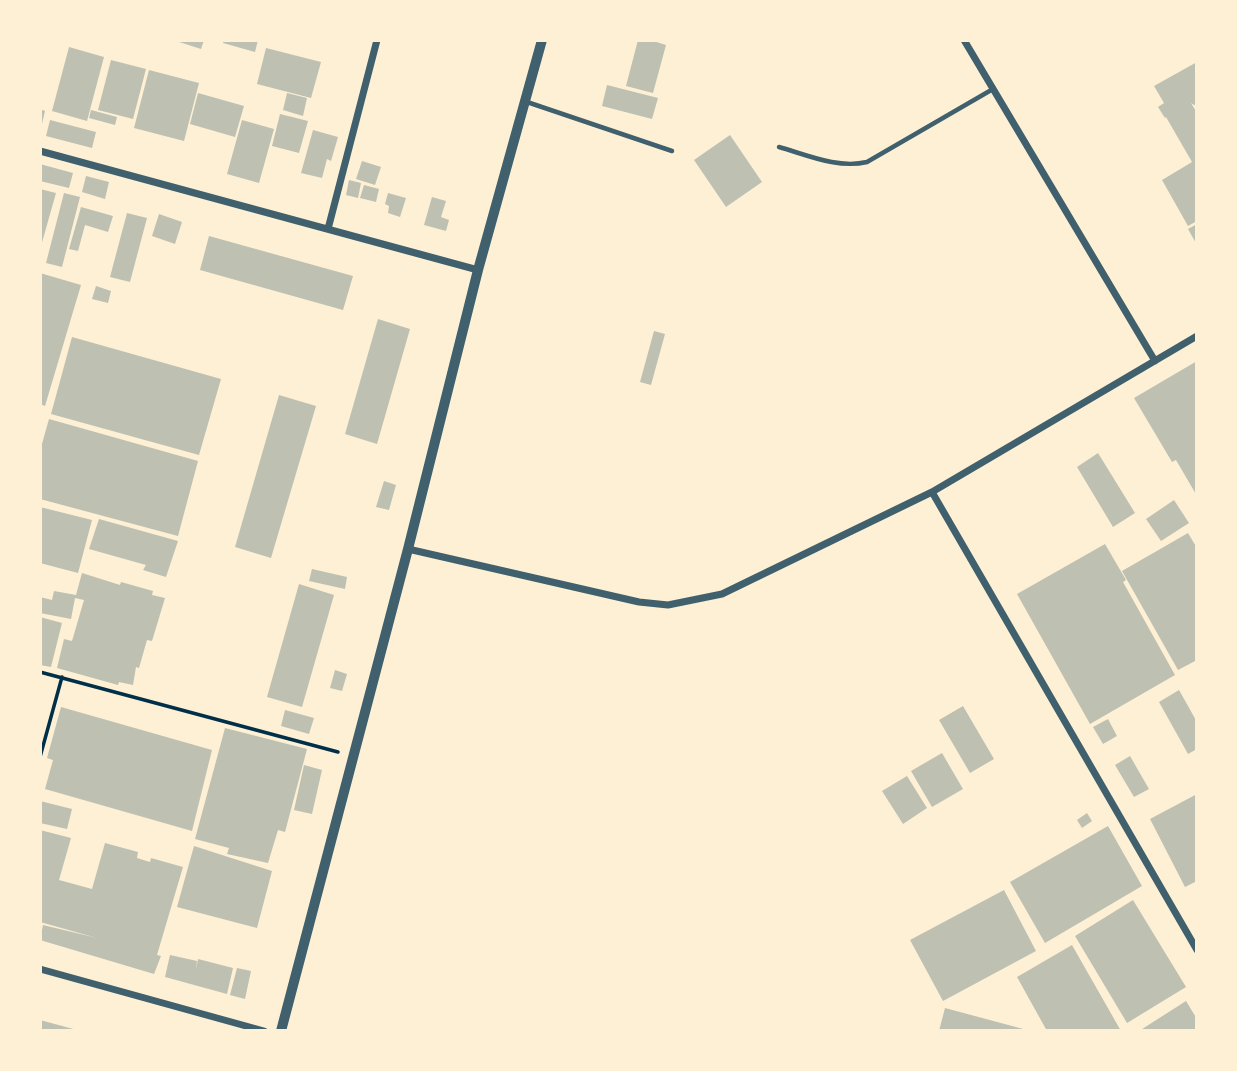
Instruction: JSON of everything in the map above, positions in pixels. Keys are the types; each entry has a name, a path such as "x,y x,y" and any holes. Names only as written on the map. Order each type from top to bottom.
{"street":[{"path":"328,229 377,40"},
{"path":"281,1031 408,549 478,270 542,40"},
{"path":"964,40 1155,361"},
{"path":"40,151 478,270"},
{"path":"408,549 639,602 668,605 722,594 932,492 1197,337"},
{"path":"932,492 1197,950"},
{"path":"40,969 264,1031"}],"lane":[{"path":"779,147 827,161 852,165 867,162 993,89"},
{"path":"526,101 672,151"}],"path":[{"path":"40,672 354,756"},
{"path":"40,757 62,677"}],"building":[{"path":"173,40 204,40 201,49"},
{"path":"224,40 258,40 255,52 223,43"},
{"path":"638,40 650,40 666,45 653,93 626,86"},
{"path":"69,47 104,57 87,121 52,111"},
{"path":"266,48 321,62 311,98 257,84"},
{"path":"111,60 146,69 133,119 98,110"},
{"path":"1197,62 1197,104 1191,103 1197,113 1197,221 1188,226 1162,180 1192,162 1158,107 1164,103 1154,86"},
{"path":"149,70 199,83 184,141 134,128"},
{"path":"607,85 658,98 652,119 602,106"},
{"path":"198,93 244,106 235,137 190,124"},
{"path":"287,93 307,98 303,116 283,110"},
{"path":"40,109 45,111 41,128 40,128"},
{"path":"91,110 117,117 115,125 89,118"},
{"path":"280,114 308,121 299,153 272,146"},
{"path":"50,120 96,132 92,148 46,136"},
{"path":"242,120 274,129 259,183 227,174"},
{"path":"313,130 338,137 331,161 327,159 322,178 301,173"},
{"path":"730,135 762,182 726,207 694,160"},
{"path":"362,161 381,167 375,185 356,179"},
{"path":"40,164 73,173 69,188 40,181"},
{"path":"86,176 109,182 105,199 82,192"},
{"path":"349,180 361,183 358,198 346,195"},
{"path":"364,185 379,189 376,202 360,198"},
{"path":"40,189 56,193 41,246 40,246"},
{"path":"64,193 80,197 62,267 46,263"},
{"path":"388,193 406,198 400,217 388,213 389,206 385,204"},
{"path":"432,197 446,201 441,217 449,220 446,231 424,225"},
{"path":"81,207 113,216 108,232 85,225 78,251 69,249"},
{"path":"127,213 147,218 130,282 110,277"},
{"path":"159,214 182,222 175,244 152,236"},
{"path":"1197,224 1197,245 1188,229"},
{"path":"209,236 353,276 343,310 200,270"},
{"path":"40,273 81,285 45,406 40,404"},
{"path":"96,286 111,291 108,303 92,299"},
{"path":"378,319 410,329 377,444 345,434"},
{"path":"654,331 665,334 651,385 640,382"},
{"path":"72,337 221,379 199,455 51,414"},
{"path":"1197,361 1197,496 1176,460 1172,462 1134,398"},
{"path":"279,395 316,406 271,558 235,547"},
{"path":"49,419 198,461 178,536 40,499 40,451"},
{"path":"1098,453 1135,513 1113,527 1077,467"},
{"path":"384,481 396,485 389,510 376,507"},
{"path":"1174,500 1189,523 1161,541 1146,519"},
{"path":"40,507 92,520 78,573 40,563"},
{"path":"99,519 178,541 166,577 143,570 146,565 89,549"},
{"path":"1188,533 1197,548 1197,660 1178,670 1122,571"},
{"path":"1105,544 1175,675 1090,724 1017,594"},
{"path":"312,569 347,577 345,589 309,581"},
{"path":"82,573 120,585 121,582 153,591 152,595 165,598 152,641 147,640 139,668 136,667 133,685 119,682 118,685 57,668 64,639 72,641 84,600 75,598 71,619 40,613 40,597 52,600 54,591 76,595"},
{"path":"299,584 334,595 302,707 267,697"},
{"path":"40,617 62,623 51,667 40,665"},
{"path":"335,670 347,674 342,691 330,688"},
{"path":"1179,690 1197,722 1197,749 1188,754 1159,702"},
{"path":"963,706 994,759 970,773 939,720"},
{"path":"61,707 212,750 192,831 45,789 53,760 47,758"},
{"path":"285,710 314,718 309,734 281,726"},
{"path":"1108,719 1117,736 1103,744 1093,727"},
{"path":"225,728 307,749 285,832 278,830 268,863 227,854 229,848 195,839"},
{"path":"942,753 963,789 932,807 911,771"},
{"path":"1130,756 1149,789 1134,797 1115,765"},
{"path":"304,765 322,770 312,814 294,810"},
{"path":"907,776 927,808 903,824 882,791"},
{"path":"1197,794 1197,881 1185,887 1150,819"},
{"path":"40,801 72,809 67,829 40,823"},
{"path":"1087,813 1092,821 1082,828 1077,820"},
{"path":"1108,826 1142,886 1045,943 1010,882"},
{"path":"40,830 71,838 59,880 92,889 105,843 138,852 137,858 150,862 151,858 183,867 154,974 40,940 43,925 97,938 40,922"},
{"path":"194,846 272,871 257,928 177,907"},
{"path":"1004,890 1036,951 943,1001 910,940"},
{"path":"1133,900 1186,987 1127,1023 1075,936"},
{"path":"1072,945 1121,1031 1047,1031 1017,977"},
{"path":"170,955 197,961 196,970 198,959 233,968 227,994 165,977"},
{"path":"237,968 251,971 245,999 230,995"},
{"path":"1186,1001 1197,1019 1197,1031 1139,1031"},
{"path":"945,1008 1027,1030 1027,1031 939,1031"},
{"path":"40,1020 77,1030 77,1031 40,1031"}]}
